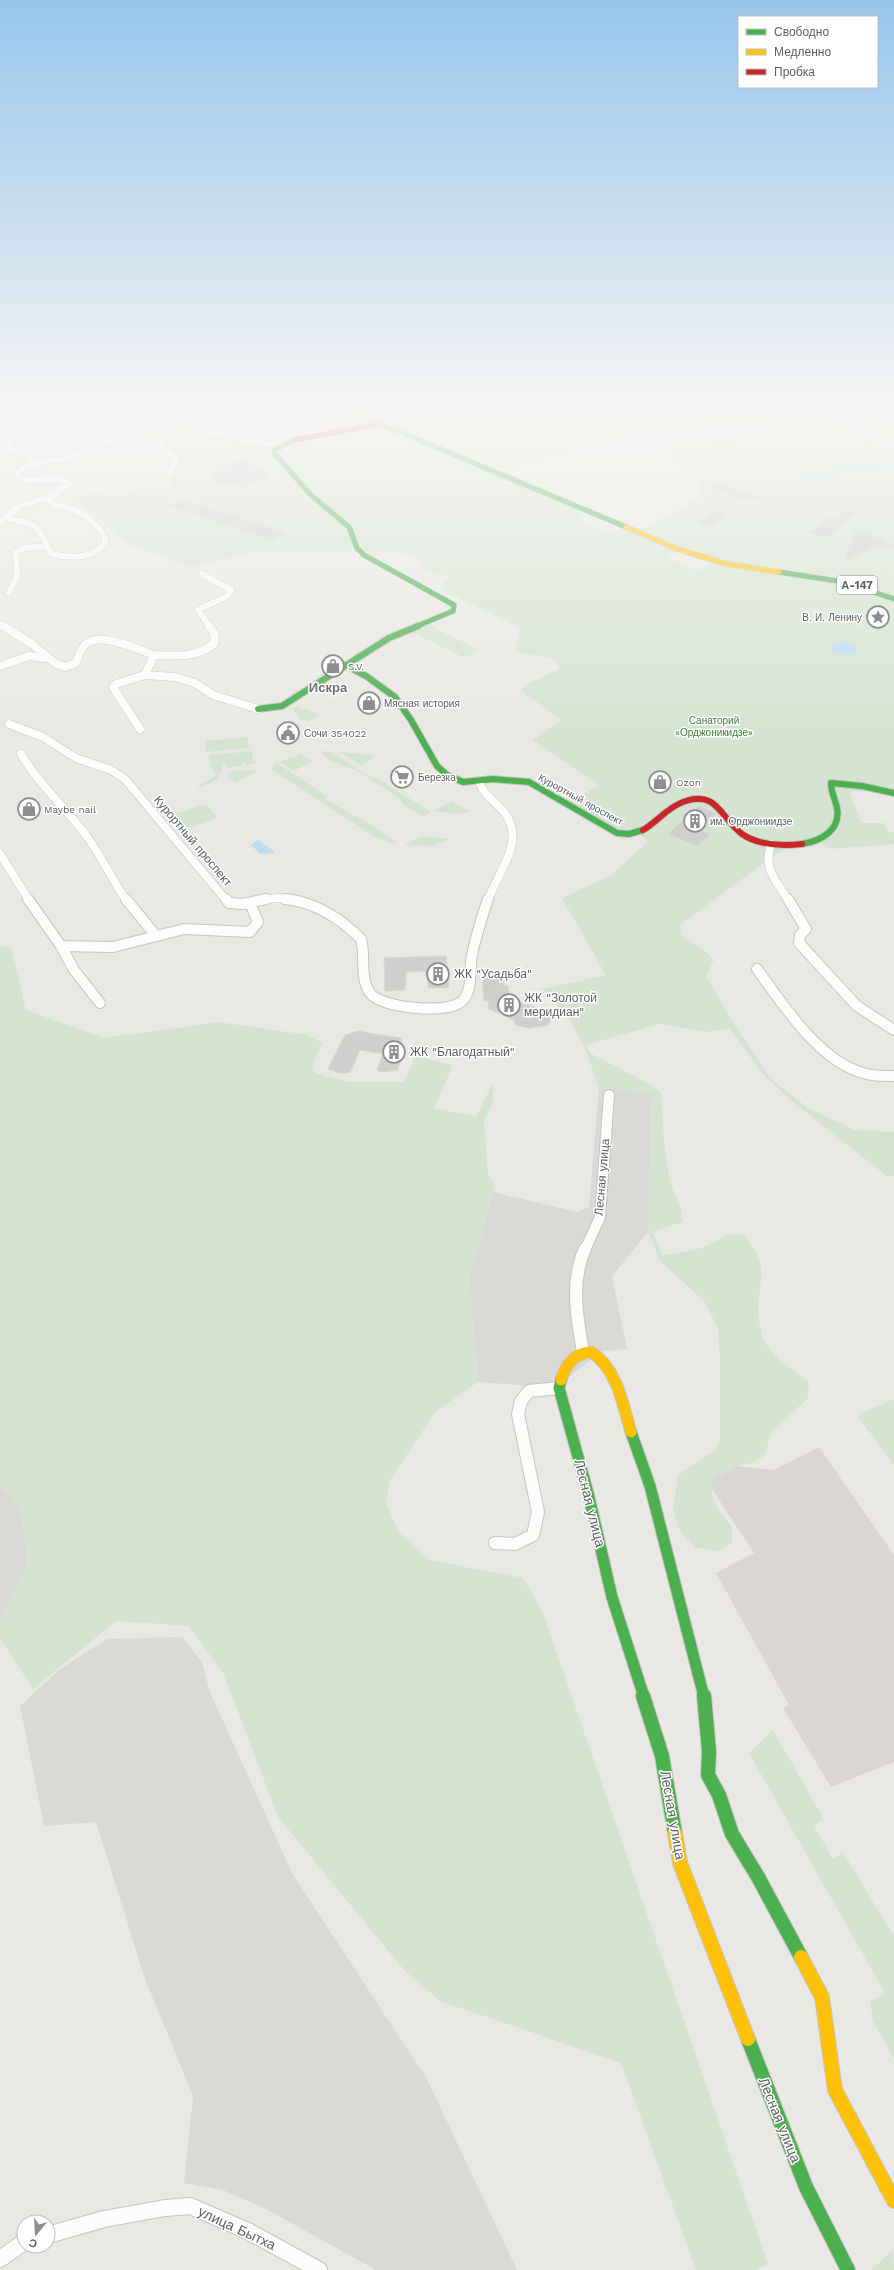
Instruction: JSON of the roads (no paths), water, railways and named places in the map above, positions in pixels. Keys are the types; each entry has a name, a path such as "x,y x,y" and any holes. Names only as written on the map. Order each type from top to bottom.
{"street":[{"path":"12,519 27,522 38,527 51,554 79,557 94,553 106,541 104,534 87,519"},
{"path":"140,729 113,687 116,684 145,675 175,677 190,681 213,694 258,709 282,706 389,638 453,611 455,608 454,605 395,574 361,552 354,542 349,527 339,519"},
{"name":"А-147","path":"606,519 680,550 727,564 844,582 894,599"},
{"path":"9,593 17,576 16,552 24,548 46,546"},
{"path":"0,666 29,656 45,658 60,666 71,666 76,663 86,642 94,639 105,639 154,655 187,656 202,652 214,644 215,634 198,610 226,596 231,590 202,574"},
{"path":"0,624 12,633 33,644 45,658"},
{"path":"145,675 154,655"},
{"name":"Курортный проспект","path":"345,665 366,676 395,697 411,720 437,766 447,775 463,782 516,780 529,782 617,833 638,835 667,811 686,800 704,800 716,803 721,807 734,827 741,832 770,844 787,846 808,843 828,834 836,824 838,806 830,787 831,783 862,786 894,793"},
{"name":"Курортный проспект","path":"9,724 43,736 76,758 101,766 125,779 227,900 238,905 265,899 286,899 314,906 327,912 361,939 365,986 370,994 380,1002 400,1006 431,1008 452,1007 460,1004 467,992 471,955 475,941 491,891 507,857 513,836 512,824 504,811 480,788 479,781"},
{"path":"21,754 30,771 88,838 119,889 139,917 156,936"},
{"path":"770,844 767,856 767,865 806,929 800,935 799,943 857,1006 894,1030"},
{"path":"0,854 74,970 100,1003"},
{"path":"60,946 113,947 133,944 184,929 250,932 258,922 250,903"},
{"path":"757,970 814,1042 828,1056 846,1066 868,1074 894,1076"},
{"name":"Лесная улица","path":"583,1352 575,1304 581,1258 600,1217 609,1095"},
{"path":"495,1543 515,1544 533,1535 538,1512 518,1414 520,1400 528,1391 559,1388 560,1378 568,1363 583,1352 594,1352 600,1355 609,1367 650,1486 702,1691 709,1751 708,1775 719,1795 732,1834 758,1877 822,1997 835,2090 894,2201"},
{"name":"Лесная улица","path":"559,1388 588,1493 612,1597 662,1756 680,1863 778,2118 832,2243 848,2270"},
{"name":"улица Бытха","path":"56,2233 104,2219 165,2208 190,2206 248,2231 319,2270"},
{"path":"0,2259 16,2248"}],"water":[{"path":"844,641 856,646 857,652 850,655 843,655 835,653 829,648 833,643"},
{"path":"258,840 274,851 273,853 260,854 251,845"}],"place":[{"name":"В. И. Ленину","path":"878,617"},
{"name":"S.V.","path":"333,666"},
{"name":"Мясная история","path":"369,703"},
{"name":"Сочи 354022","path":"288,733"},
{"name":"Березка","path":"402,777"},
{"name":"Ozon","path":"660,782"},
{"name":"Maybe nail","path":"29,809"},
{"name":"им. Орджониидзе","path":"695,821"},
{"name":"ЖК \"Усадьба\"","path":"438,974"},
{"name":"ЖК \"Золотой меридиан\"","path":"509,1005"},
{"name":"ЖК \"Благодатный\"","path":"394,1052"}],"district":[{"name":"Искра","path":"328,687"}],"park label":[{"name":"Санаторий «Орджоникидзе»","path":"714,726"}]}
